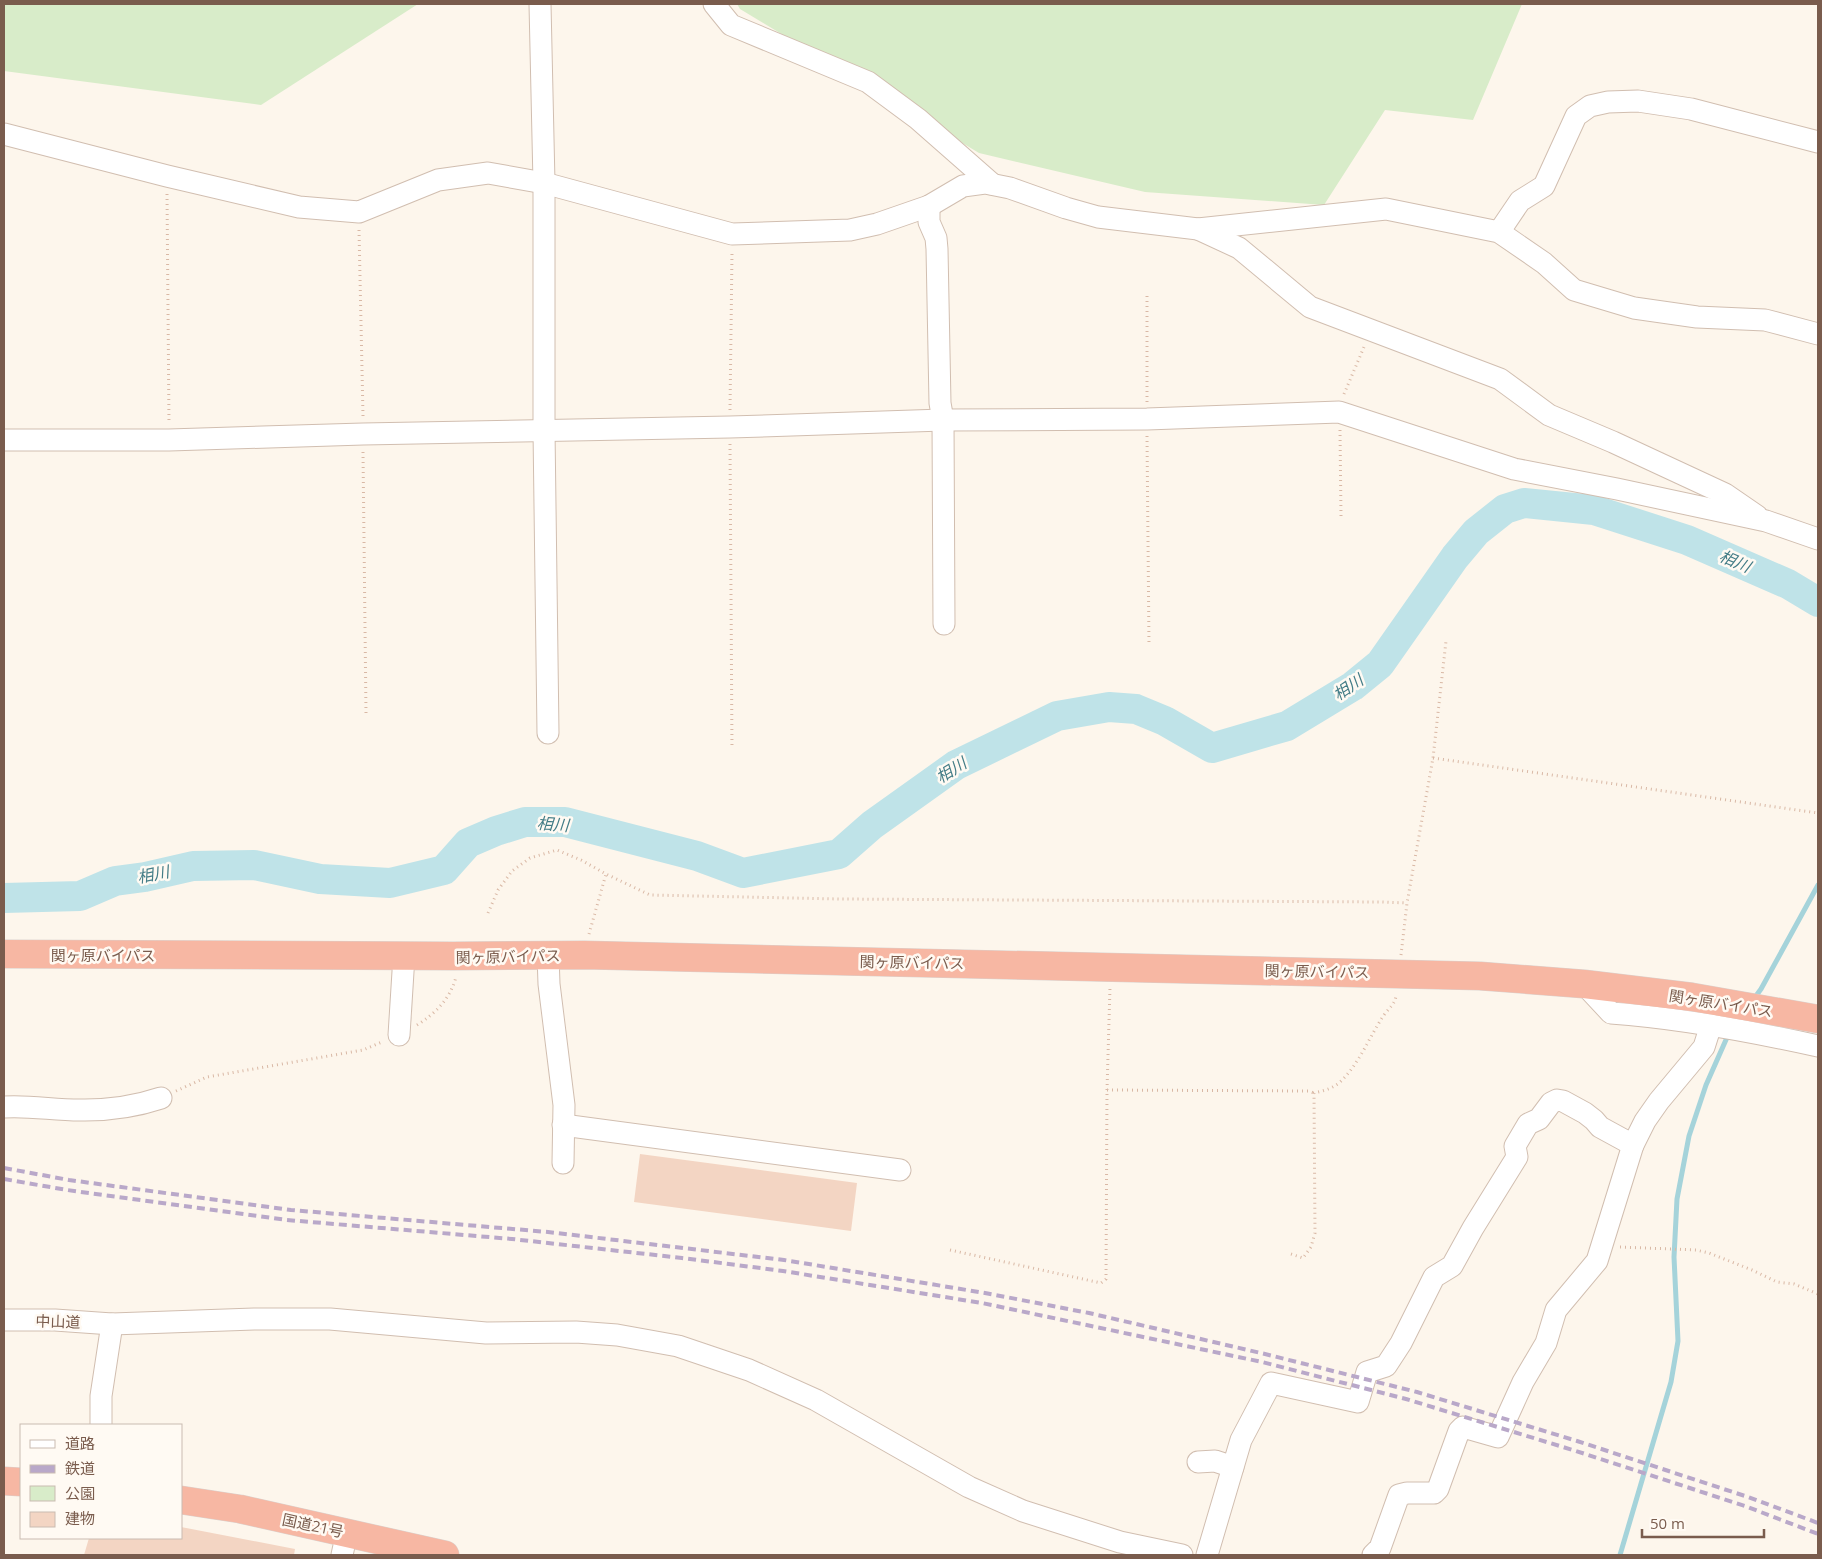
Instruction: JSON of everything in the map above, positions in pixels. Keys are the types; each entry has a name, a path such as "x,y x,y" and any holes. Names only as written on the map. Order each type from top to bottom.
{"highway":[{"name":"関ヶ原バイパス","path":"4,954 584,955 1399,973 1480,976 1584,984 1692,997 1818,1019"},
{"path":"4,1481 20,1482"},
{"name":"国道21号","path":"182,1500 240,1509 345,1544 445,1555"}],"street":[{"path":"540,4 544,183 544,430 548,733"},
{"path":"714,4 731,25 868,82 918,119 992,184"},
{"path":"1499,232 1520,201 1544,186 1576,116 1590,106 1608,102 1638,101 1691,109 1818,142"},
{"path":"4,134 167,176 299,207 359,212 438,180 488,173 544,183 732,234 850,230 878,224 930,206 963,186 985,183 1010,188 1098,217 1198,229 1386,209 1499,232 1544,263 1574,290 1634,308 1697,317 1765,320 1818,334"},
{"path":"930,206 929,222 936,238 937,250 940,403 943,420 944,624"},
{"path":"1198,229 1239,248 1310,307 1500,379 1549,415 1613,442 1725,494 1766,521"},
{"path":"4,440 169,440 544,430 730,428 943,420 1147,419 1339,412 1514,469 1766,521 1818,539"},
{"path":"548,955 549,984 564,1105 563,1163"},
{"path":"399,1035 404,956"},
{"path":"1584,984 1611,1013 1711,1025 1818,1046"},
{"path":"1373,1555 1380,1548 1399,1496 1407,1493 1434,1493 1438,1489 1459,1431 1463,1427 1498,1437 1523,1382 1546,1343 1556,1310 1597,1261 1633,1145 1645,1120 1704,1047 1711,1025"},
{"path":"4,1107 86,1110 147,1103 162,1098"},
{"path":"1208,1555 1241,1440 1271,1383 1358,1402 1367,1372 1386,1366 1434,1277 1452,1266 1472,1228 1517,1157 1515,1146 1528,1124 1539,1119 1551,1103 1557,1100 1563,1101 1585,1113 1600,1127 1633,1145"},
{"path":"563,1125 900,1170"},
{"name":"中山道","path":"4,1320 55,1320 112,1324 254,1319 330,1319 480,1333 576,1332 617,1335 678,1346 749,1370 816,1400 969,1487 1023,1511 1120,1542 1182,1555"},
{"path":"101,1424 101,1396 112,1324"},
{"path":"1198,1462 1215,1461 1233,1467"}],"path":[{"path":"167,176 169,440"},
{"path":"359,212 366,713"},
{"path":"732,234 730,428 732,748"},
{"path":"1147,293 1149,645"},
{"path":"1107,1090 1240,1090 1308,1091 1314,1093 1334,1086 1350,1070 1385,1014 1395,1002 1407,903 1433,758 1446,641"},
{"path":"1433,758 1818,813"},
{"path":"488,913 498,890 512,871 530,858 557,850 650,895 849,900 1407,903"},
{"path":"584,955 606,874"},
{"path":"950,1250 1101,1283 1106,1279 1107,1090 1111,967"},
{"path":"162,1098 207,1077 363,1050 399,1035 434,1013 452,991 456,974"},
{"path":"1291,1254 1303,1258 1311,1248 1315,1233 1314,1093"},
{"path":"1601,1246 1696,1250 1752,1270 1777,1282 1794,1284 1818,1294"}],"green space":[{"path":"4,4 418,4 261,105 4,71"},
{"path":"737,4 1522,4 1473,120 1385,110 1324,205 1145,192 979,153 740,9"}],"building":[{"path":"640,1154 857,1183 851,1231 634,1202"},
{"path":"182,1527 295,1549 294,1555 84,1555 89,1539 182,1539"}],"waterway":[{"name":"相川","path":"4,898 80,896 115,881 145,877 193,866 254,865 320,879 390,883 444,870 468,843 496,831 525,822 565,822 697,856 743,873 839,854 872,825 956,765 1057,716 1109,707 1136,709 1165,721 1212,748 1287,726 1353,686 1380,664 1455,557 1476,532 1505,509 1524,503 1594,510 1687,540 1788,584 1818,602"},
{"path":"1753,1000 1761,989 1818,885"},
{"path":"1620,1555 1671,1382 1678,1341 1674,1257 1677,1199 1689,1136 1706,1085 1729,1033"}],"railway":[{"path":"4,1168 69,1180 291,1210 548,1232 784,1260 985,1293 1089,1313 1417,1392 1577,1441 1748,1497 1818,1523"},
{"path":"4,1179 67,1190 287,1220 512,1239 682,1258 783,1271 982,1303 1262,1362 1406,1399 1576,1451 1745,1506 1818,1534"}]}
